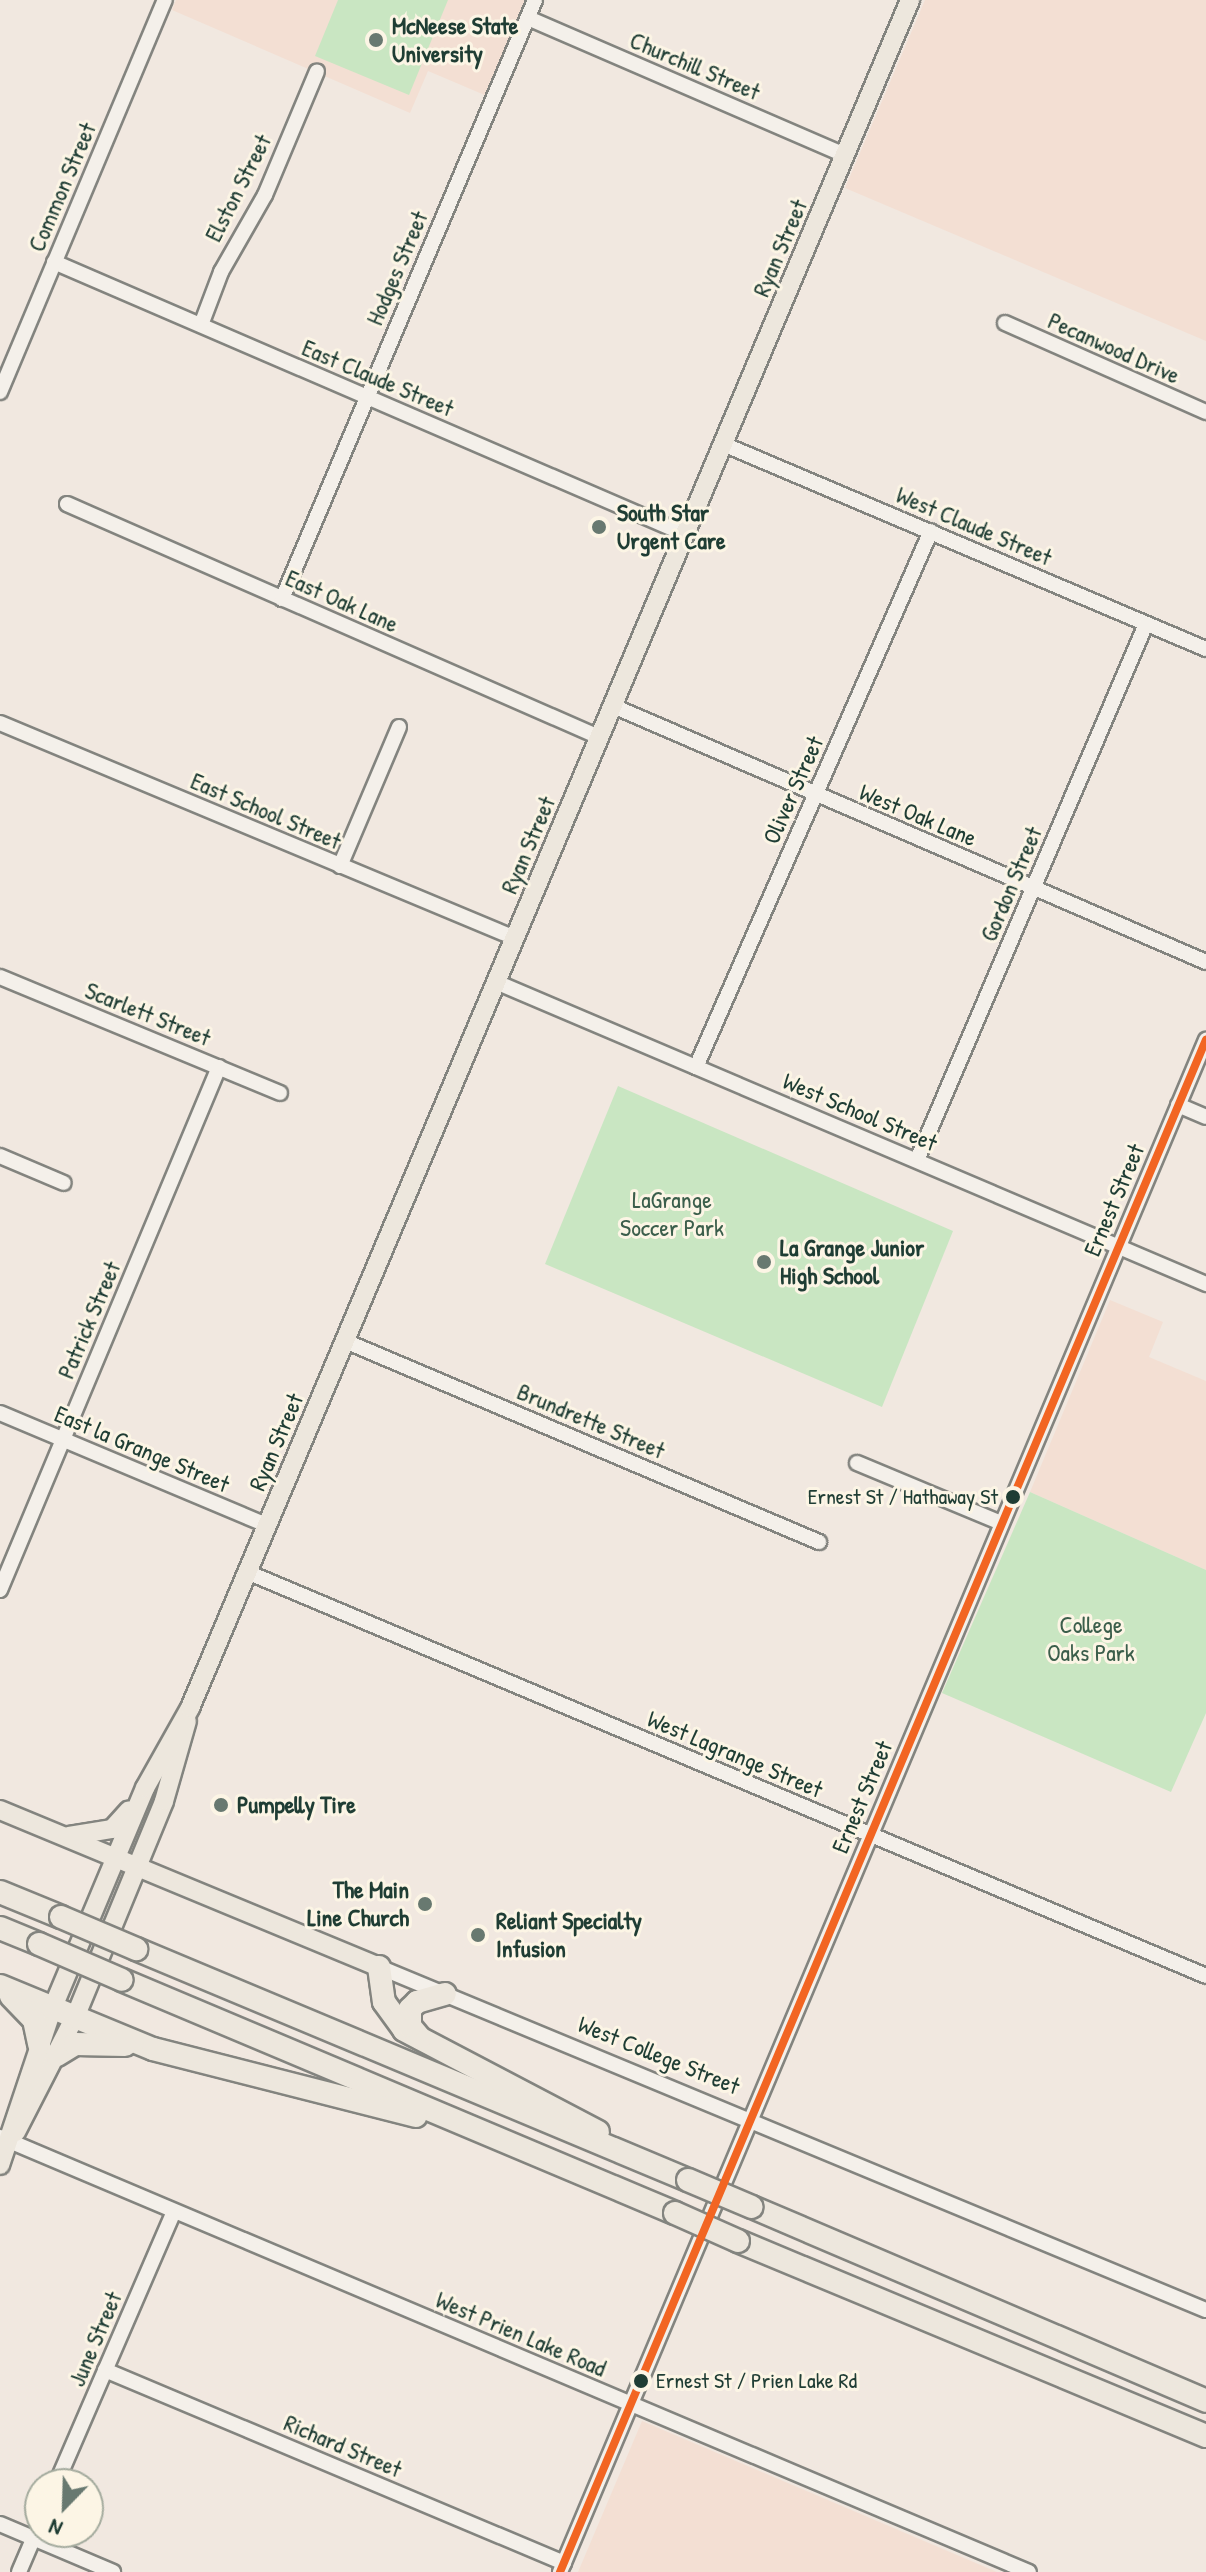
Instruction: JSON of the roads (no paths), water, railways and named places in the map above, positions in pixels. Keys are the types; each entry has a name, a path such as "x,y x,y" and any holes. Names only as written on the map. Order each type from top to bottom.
{"highway":[{"path":"0,1892 665,2170 1206,2401"},
{"path":"0,1928 1206,2436"},
{"path":"379,1967 384,2002 394,2019 420,2039 504,2079 665,2170"},
{"path":"0,1988 76,2015 166,2053"},
{"path":"0,1988 27,2008 48,2049 92,2042 166,2053 405,2112 565,2166"},
{"path":"420,2039 410,2026 410,2009 445,1994"}],"main road":[{"name":"Ryan Street","path":"48,2049 53,2007 115,1859 145,1788 190,1708 910,0"},
{"name":"Ryan Street","path":"0,2165 5,2139 48,2049 76,2015 164,1801 190,1708"},
{"path":"61,1836 112,1829 145,1788"},
{"name":"West College Street","path":"0,1810 379,1967"}],"street":[{"name":"Common Street","path":"0,392 165,0"},
{"name":"Hodges Street","path":"282,599 535,0"},
{"name":"Churchill Street","path":"528,18 845,155"},
{"name":"Elston Street","path":"201,325 221,272 265,195 317,71"},
{"name":"East Claude Street","path":"54,262 685,534"},
{"name":"Pecanwood Drive","path":"1005,323 1206,412"},
{"name":"West Claude Street","path":"723,444 1206,649"},
{"name":"East Oak Lane","path":"67,504 599,737"},
{"name":"Oliver Street","path":"696,1067 931,531"},
{"name":"Gordon Street","path":"917,1160 1146,624"},
{"name":"West Oak Lane","path":"613,706 1206,962"},
{"name":"East School Street","path":"0,723 515,938"},
{"path":"340,866 399,727"},
{"name":"Scarlett Street","path":"0,977 280,1093"},
{"name":"West School Street","path":"496,982 1206,1284"},
{"name":"Ernest Street","path":"562,2567 634,2405 870,1834 1206,1040"},
{"name":"Patrick Street","path":"0,1590 219,1067"},
{"path":"1178,1105 1206,1117"},
{"path":"0,1156 64,1183"},
{"name":"Brundrette Street","path":"345,1341 819,1542"},
{"name":"East la Grange Street","path":"0,1413 267,1525"},
{"path":"857,1463 1001,1523"},
{"name":"West Lagrange Street","path":"247,1572 1206,1976"},
{"name":"West College Street","path":"379,1967 751,2118 1206,2310"},
{"name":"West Prien Lake Road","path":"5,2139 1029,2572"},
{"name":"June Street","path":"63,2468 174,2211"},
{"name":"Richard Street","path":"105,2370 562,2567"},
{"path":"0,2524 24,2535"},
{"path":"19,2572 29,2548"},
{"path":"55,2548 113,2572"}],"place":[{"name":"McNeese State University","path":"376,40"},
{"name":"South Star Urgent Care","path":"599,527"},
{"name":"La Grange Junior High School","path":"764,1262"},
{"name":"Ernest St / Hathaway St","path":"1013,1497"},
{"name":"Pumpelly Tire","path":"221,1805"},
{"name":"The Main Line Church","path":"425,1904"},
{"name":"Reliant Specialty Infusion","path":"478,1935"},
{"name":"Ernest St / Prien Lake Rd","path":"641,2381"}],"park label":[{"name":"LaGrange Soccer Park","path":"672,1214"},
{"name":"College Oaks Park","path":"1091,1639"}]}
